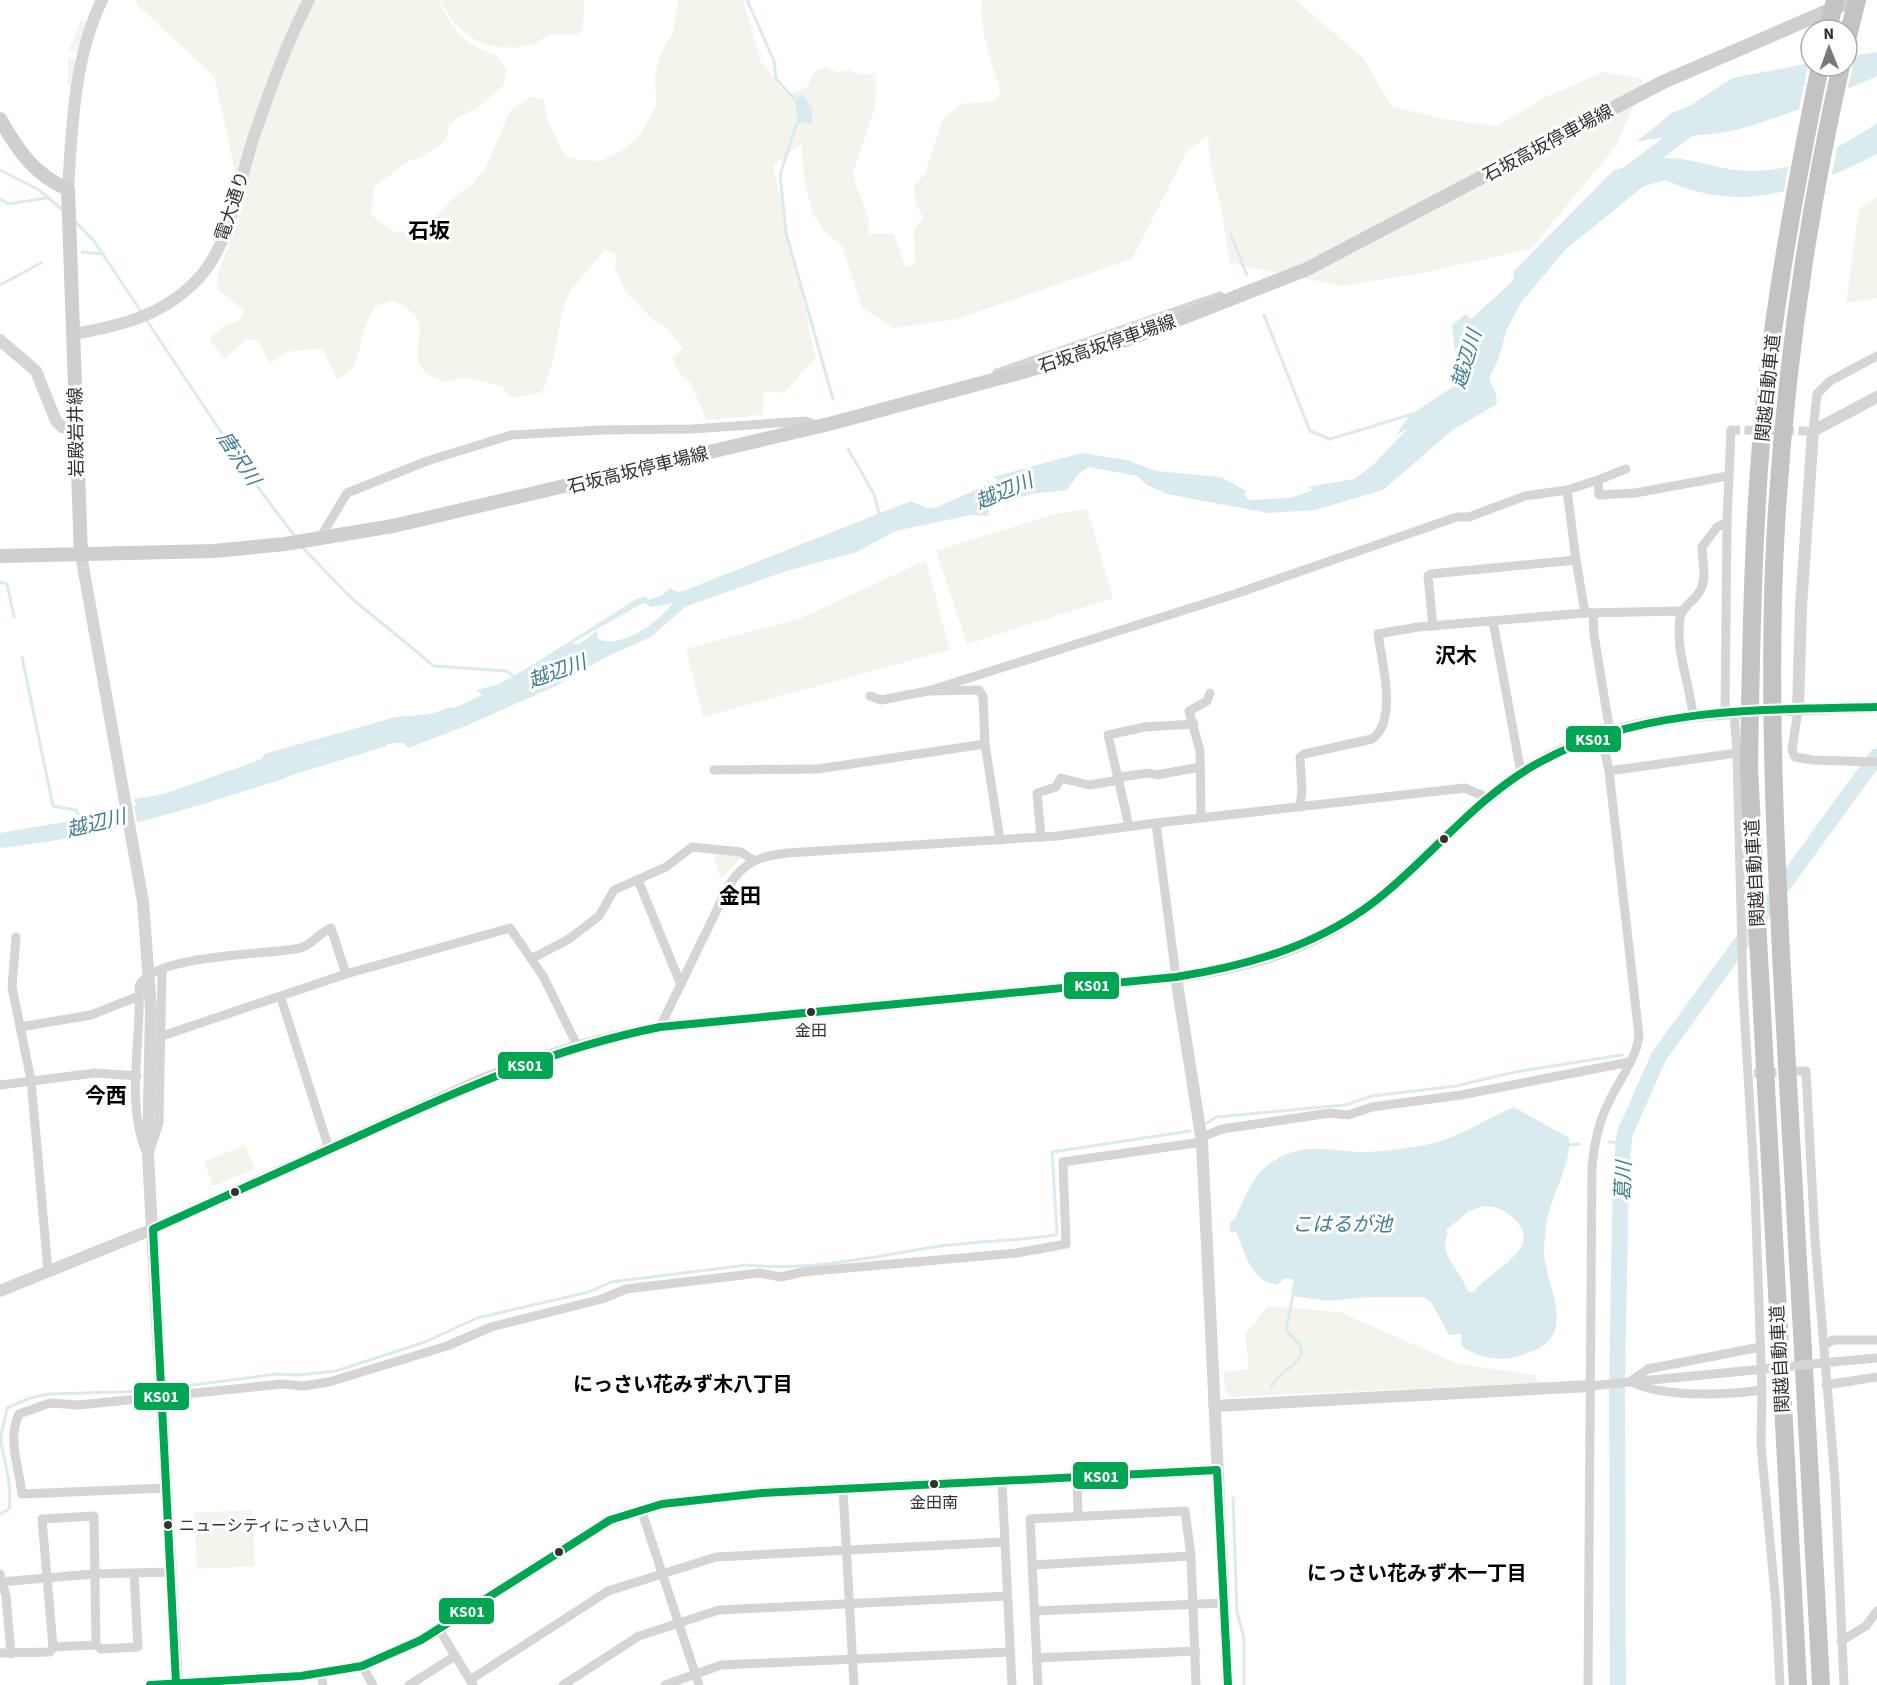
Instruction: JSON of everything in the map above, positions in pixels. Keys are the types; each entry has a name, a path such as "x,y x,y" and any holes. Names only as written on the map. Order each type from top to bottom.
{"highway":[{"path":"1831,18 1835,0"},
{"path":"1851,18 1855,0"},
{"name":"関越自動車道","path":"1798,1685 1749,769 1755,553 1767,380 1791,219 1818,78"},
{"name":"関越自動車道","path":"1821,1685 1773,795 1774,570 1790,373 1815,193 1839,78"}],"main road":[{"name":"石坂高坂停車場線","path":"81,555 214,551 314,539 393,526 504,502 953,393 1118,342 1307,269 1663,82 1855,0"},
{"path":"0,119 24,158 69,195"},
{"name":"岩殿岩井線","path":"69,195 75,430 81,555"},
{"path":"0,556 81,555"}],"street":[{"path":"69,195 79,73 91,22 102,0"},
{"name":"電大通り","path":"74,334 132,322 154,313 192,285 216,252 272,84 309,0"},
{"path":"0,340 36,371 56,421 62,427 75,430"},
{"path":"1877,356 1830,381 1817,394 1793,710 1792,750 1795,757 1877,762"},
{"path":"1813,431 1877,397"},
{"path":"314,539 347,493 427,460 511,435 603,430 692,429 805,421 825,425"},
{"path":"1731,430 1726,522 1733,714 1737,753 1742,980 1750,1073 1755,1192 1762,1390 1761,1445 1776,1605 1780,1685"},
{"path":"870,696 881,700 928,691 1232,595 1457,517 1469,517 1525,495 1567,490 1626,469"},
{"path":"1598,480 1599,495 1635,493 1728,476"},
{"path":"1567,490 1576,560 1594,635 1639,1036 1630,1062 1607,1106 1594,1148 1592,1167 1595,1385 1588,1685"},
{"path":"1693,716 1680,652 1682,611 1698,596 1704,582 1702,547 1718,527 1726,522"},
{"path":"81,555 143,902 151,1009 148,1156 176,1684"},
{"path":"1433,626 1428,576 1431,574 1576,560"},
{"path":"1300,807 1302,790 1300,758 1304,754 1372,739 1380,733 1384,725 1386,684 1378,634 1433,626 1589,613 1675,609 1682,611"},
{"path":"1493,621 1521,773"},
{"path":"928,691 979,690 983,697 985,744 1000,840"},
{"path":"1201,818 1200,767 1194,724 1189,711 1207,700 1210,693"},
{"path":"1793,710 1877,707"},
{"path":"0,1291 153,1229 481,1080 577,1045 660,1027 1176,977 1251,964 1325,935 1385,894 1488,798 1521,773 1605,733 1662,719 1733,714"},
{"path":"1129,826 1120,778 1108,735 1145,727 1194,724"},
{"path":"714,770 818,769 985,744"},
{"path":"1609,771 1737,753"},
{"path":"1041,837 1037,793 1056,787 1061,778 1089,785 1149,773 1156,775 1200,767"},
{"path":"660,1027 729,885 741,869 753,860 787,853 1041,837 1466,788 1488,798"},
{"path":"1156,823 1176,977 1202,1139 1228,1685"},
{"path":"531,959 569,939 599,916 614,890 666,867 692,847 741,852 749,854 753,860"},
{"path":"639,880 681,986"},
{"path":"148,1156 140,1139 137,1076 139,986 142,980 203,958 303,948 331,928 346,974"},
{"path":"162,1036 281,998 346,974 510,928 557,1001 577,1045"},
{"path":"16,937 12,987 31,1080 48,1271"},
{"path":"148,1156 159,1124 162,971"},
{"path":"20,1028 91,1015 139,996"},
{"path":"281,998 329,1149"},
{"path":"166,1488 22,1494 17,1457 12,1444 12,1434 19,1414 50,1403 79,1405 282,1384 303,1386 329,1382 447,1346 491,1326 602,1299 626,1289 759,1273 781,1277 802,1272 1017,1253 1066,1244 1063,1162 1202,1139 1222,1129 1330,1113 1348,1115 1372,1107 1461,1095 1630,1062"},
{"path":"1798,1071 1806,1071 1834,1480 1844,1685"},
{"path":"0,1086 95,1073 137,1076"},
{"path":"1824,1345 1833,1340 1877,1340"},
{"path":"1629,1382 1648,1369 1760,1347"},
{"path":"1214,1406 1595,1385 1877,1358"},
{"path":"1826,1385 1877,1377"},
{"path":"1629,1382 1647,1390 1740,1393 1762,1390"},
{"path":"150,1685 322,1679 362,1666 404,1650 610,1520 641,1509 705,1497 1217,1470"},
{"path":"1077,1478 1078,1516"},
{"path":"1002,1482 1012,1685"},
{"path":"843,1490 854,1685"},
{"path":"641,1509 699,1685"},
{"path":"1038,1685 1030,1519 1185,1510 1191,1556 1196,1685"},
{"path":"0,1653 50,1652 53,1647 45,1578 42,1519 94,1516 93,1574 96,1645"},
{"path":"439,1629 471,1683 608,1591 716,1557 1004,1542"},
{"path":"1032,1565 1191,1556"},
{"path":"11,1654 6,1596 1,1579 171,1572"},
{"path":"53,1647 96,1645 101,1648 138,1647 134,1573"},
{"path":"563,1685 639,1636 719,1610 1007,1596"},
{"path":"1034,1611 1224,1603"},
{"path":"1841,1641 1866,1626 1877,1611"},
{"path":"1036,1658 1196,1651"},
{"path":"665,1685 721,1665 1011,1652"},
{"path":"409,1685 455,1656"},
{"path":"362,1666 373,1685"}],"shaded area":[{"path":"138,0 438,0 457,31 473,45 496,55 507,70 503,86 476,109 450,124 445,141 420,158 410,160 374,187 371,215 395,232 416,230 430,223 454,197 471,185 486,167 510,111 530,97 543,99 548,120 565,156 578,160 600,161 622,150 638,137 656,106 655,75 661,53 673,32 678,0 743,0 761,62 784,92 793,93 807,87 815,71 825,67 838,72 850,70 860,75 876,73 875,107 854,169 855,182 869,219 868,234 894,234 905,266 915,265 913,232 923,217 916,204 914,185 925,174 942,120 961,104 995,101 1001,92 984,35 982,0 1296,0 1365,60 1391,106 1448,120 1497,126 1546,97 1603,72 1644,79 1617,145 1531,249 1422,273 1341,286 1230,263 1219,198 1210,165 1208,136 1187,151 1132,259 957,319 893,328 862,307 842,246 825,232 813,214 805,184 801,144 773,165 816,358 784,393 763,391 763,415 707,420 690,382 681,375 672,359 683,348 664,325 653,320 626,292 615,269 616,254 605,250 569,294 561,318 551,370 541,393 511,398 501,386 464,377 445,383 424,371 418,362 419,327 416,318 408,309 393,300 376,306 366,325 355,364 345,375 337,379 322,349 288,352 270,363 258,341 246,339 225,359 209,339 222,327 240,320 244,310 219,291 217,277 243,206 214,76 135,3"},
{"path":"440,0 584,0 583,29 578,35 549,35 533,44 504,48 478,41 467,34 456,25"},
{"path":"81,20 88,24 79,53 69,50"},
{"path":"68,57 77,60 73,92 68,84"},
{"path":"1877,197 1877,298 1846,303 1860,208"},
{"path":"1087,509 1113,598 967,644 936,551 1054,514"},
{"path":"926,560 950,650 703,717 686,649 801,618"},
{"path":"715,853 743,856 721,879 713,855"},
{"path":"245,1145 255,1169 213,1186 204,1162"},
{"path":"1268,1306 1340,1312 1458,1364 1534,1375 1539,1383 1232,1397 1225,1391 1224,1372 1249,1369 1245,1334"},
{"path":"252,1510 255,1566 197,1569 194,1513"}],"water":[{"path":"1877,52 1877,76 1790,113 1727,132 1636,142 1672,113 1691,105 1732,78 1799,65 1799,78 1859,78 1859,55"},
{"path":"803,95 812,108 813,123 797,123 795,99"},
{"path":"1877,123 1877,154 1825,178 1774,194 1748,197 1721,196 1694,191 1666,180 1644,186 1566,249 1522,301 1507,329 1498,360 1489,379 1496,393 1497,404 1454,429 1383,490 1315,510 1268,513 1167,494 1147,485 1137,476 1089,467 1079,473 1067,490 1031,494 990,507 988,516 971,515 895,531 857,552 786,571 685,607 651,637 610,655 556,686 409,748 403,743 333,746 308,754 288,777 213,801 108,830 0,848 0,833 77,820 137,806 134,799 164,794 262,759 264,754 396,717 431,714 450,707 454,708 482,695 477,690 499,684 529,667 635,600 645,596 649,600 662,595 670,588 677,592 683,591 911,501 926,508 935,508 998,480 993,477 1082,453 1127,460 1156,471 1221,477 1246,491 1244,495 1250,500 1290,498 1313,490 1308,487 1354,479 1372,466 1408,428 1396,435 1410,415 1454,386 1468,333 1455,351 1452,325 1466,314 1471,319 1514,280 1513,272 1613,171 1660,158 1689,160 1742,171 1770,170 1818,156","holes":["643,603 652,607 673,603 649,625 629,637 608,641 598,639 597,631 579,644 572,643"]},
{"name":"こはるが池","path":"1514,1107 1569,1138 1567,1159 1548,1215 1544,1243 1546,1268 1557,1314 1556,1327 1550,1338 1539,1348 1505,1359 1489,1358 1468,1350 1462,1346 1461,1334 1449,1335 1431,1302 1423,1297 1369,1297 1327,1301 1293,1296 1291,1290 1294,1280 1285,1278 1277,1285 1260,1278 1246,1257 1236,1232 1230,1231 1230,1222 1235,1219 1254,1180 1265,1167 1284,1155 1307,1149 1366,1152 1426,1145 1455,1136","holes":["1488,1206 1505,1211 1516,1221 1523,1232 1523,1242 1519,1251 1510,1260 1480,1284 1474,1292 1469,1292 1446,1252 1448,1233 1446,1230 1468,1212"]}],"pier":[{"path":"1805,78 1850,78 1847,92 1799,110"},
{"path":"1838,142 1831,179 1783,196 1789,163 1812,156"},
{"path":"132,797 138,826 120,831 116,808 133,804"}],"waterway":[{"path":"747,0 774,61 776,79 795,99"},
{"path":"797,123 780,175 786,233 833,399"},
{"name":"越辺川","path":"1627,175 1695,124"},
{"name":"唐沢川","path":"0,170 39,190 64,211"},
{"path":"0,199 8,204 47,198"},
{"name":"唐沢川","path":"73,219 94,241 142,313"},
{"path":"1231,235 1247,275"},
{"path":"82,252 103,254"},
{"path":"0,285 41,263"},
{"path":"1264,315 1310,431 1330,439 1413,414"},
{"name":"唐沢川","path":"145,318 257,486 296,538"},
{"path":"848,449 874,494 880,517"},
{"name":"唐沢川","path":"301,546 350,597 434,666 507,671 515,678"},
{"path":"0,582 7,584 14,617"},
{"path":"22,657 53,806 76,810 82,820"},
{"name":"越辺川","path":"281,770 382,739"},
{"name":"葛川","path":"1618,1685 1617,1387 1621,1167 1625,1133 1659,1056 1877,756"},
{"name":"葛川","path":"1652,1053 1659,1056"},
{"path":"1207,1123 1216,1117 1345,1105 1372,1096 1456,1086 1515,1072 1622,1055"},
{"path":"170,1388 276,1374 299,1375 336,1371 425,1342 477,1318 589,1292 611,1282 747,1265 791,1266 835,1263 939,1246 1055,1235 1057,1233 1052,1152 1190,1131"},
{"path":"1609,1142 1623,1143"},
{"path":"1570,1145 1579,1144"},
{"path":"1271,1387 1302,1354 1300,1345 1286,1330 1293,1296"},
{"path":"0,1514 9,1509 10,1500 8,1475 1,1442 7,1408 30,1398 49,1394 151,1391"},
{"path":"1233,1498 1237,1612 1244,1638 1244,1685"}],"tunnel":[{"path":"1731,430 1813,431"},
{"path":"1754,1073 1791,1072"}],"transit line":[{"name":"KS01","path":"176,1683 153,1229 471,1086 544,1059 620,1036 660,1027 1176,977 1259,959 1312,939 1361,911 1384,894 1497,790 1540,762 1579,744 1620,730 1704,715 1791,709 1877,707"},
{"name":"KS01","path":"150,1685 301,1676 362,1666 421,1640 610,1520 662,1504 762,1493 1217,1470 1228,1685"}],"place":[{"name":"金田","path":"811,1012"},
{"name":"金田南","path":"934,1484"},
{"name":"ニューシティにっさい入口","path":"168,1525"}],"district":[{"name":"石坂","path":"429,231"},
{"name":"沢木","path":"1456,656"},
{"name":"金田","path":"740,896"},
{"name":"今西","path":"106,1096"},
{"name":"にっさい花みず木八丁目","path":"683,1384"},
{"name":"にっさい花みず木一丁目","path":"1417,1573"}]}
